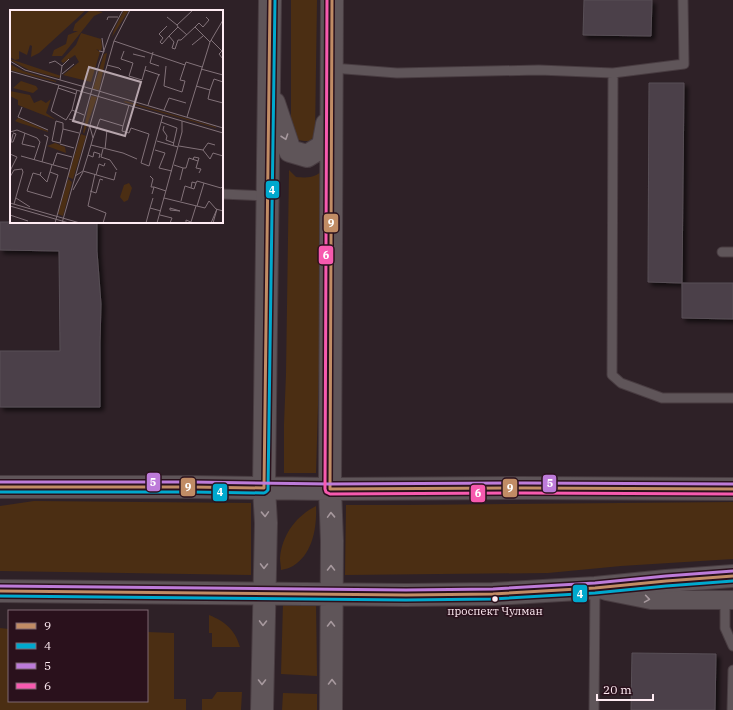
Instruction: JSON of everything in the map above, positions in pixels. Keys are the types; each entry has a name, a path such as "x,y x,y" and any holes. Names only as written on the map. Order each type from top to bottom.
{"main road":[{"path":"262,710 266,523 264,488 270,0"},
{"path":"331,710 332,541 330,489 332,0"},
{"path":"268,86 290,151 307,156 323,146 332,78"},
{"path":"0,487 722,489"},
{"path":"0,591 331,595 494,594 595,588 733,576"}],"street":[{"path":"722,489 733,479"},
{"path":"595,588 651,600 729,600"}],"lane":[{"path":"332,78 397,73 539,70 613,73 684,64 683,0"},
{"path":"613,73 612,375 621,383 662,398 728,398 733,403"},
{"path":"223,194 268,196"},
{"path":"722,252 733,252"},
{"path":"594,710 595,588"},
{"path":"729,600 725,628 733,646"},
{"path":"732,710 733,670"}],"shaded area":[{"path":"291,0 317,0 315,135 310,141 298,140 291,128"},
{"path":"325,169 316,473 284,473 289,170 296,177 312,177"},
{"path":"34,501 251,503 251,575 0,571 0,506"},
{"path":"733,502 733,559 621,566 548,573 345,575 346,505"},
{"path":"316,506 316,523 312,539 305,555 292,567 281,570 281,550 287,534 302,515"},
{"path":"316,602 317,676 281,674 283,603"},
{"path":"209,615 229,627 240,647 212,647 212,633 209,633"},
{"path":"0,628 8,629 8,702 148,702 148,632 174,633 174,699 186,699 186,710 0,710"},
{"path":"217,692 242,692 241,710 202,710 202,699 212,699"},
{"path":"283,693 317,694 317,710 282,710"}],"building":[{"path":"584,0 652,0 651,36 583,35"},
{"path":"649,83 684,83 682,283 648,282"},
{"path":"0,222 97,223 97,251 101,304 100,407 0,407 0,351 60,351 59,251 0,250"},
{"path":"682,283 733,283 733,319 682,318"},
{"path":"632,653 716,654 715,710 631,710"}],"transit line":[{"name":"9","path":"0,487 264,488 270,0"},
{"name":"4","path":"0,492 264,493 268,490 275,0"},
{"name":"6","path":"327,0 326,492 330,494 733,494"},
{"name":"9","path":"332,0 330,489 733,489"},
{"name":"5","path":"0,482 733,484"},
{"name":"5","path":"0,586 406,590 493,589 595,583 733,571"},
{"name":"9","path":"0,591 406,595 493,594 595,588 733,576"},
{"name":"4","path":"0,596 406,600 493,599 595,593 733,581"}],"place":[{"name":"проспект Чулман","path":"495,599"}]}
